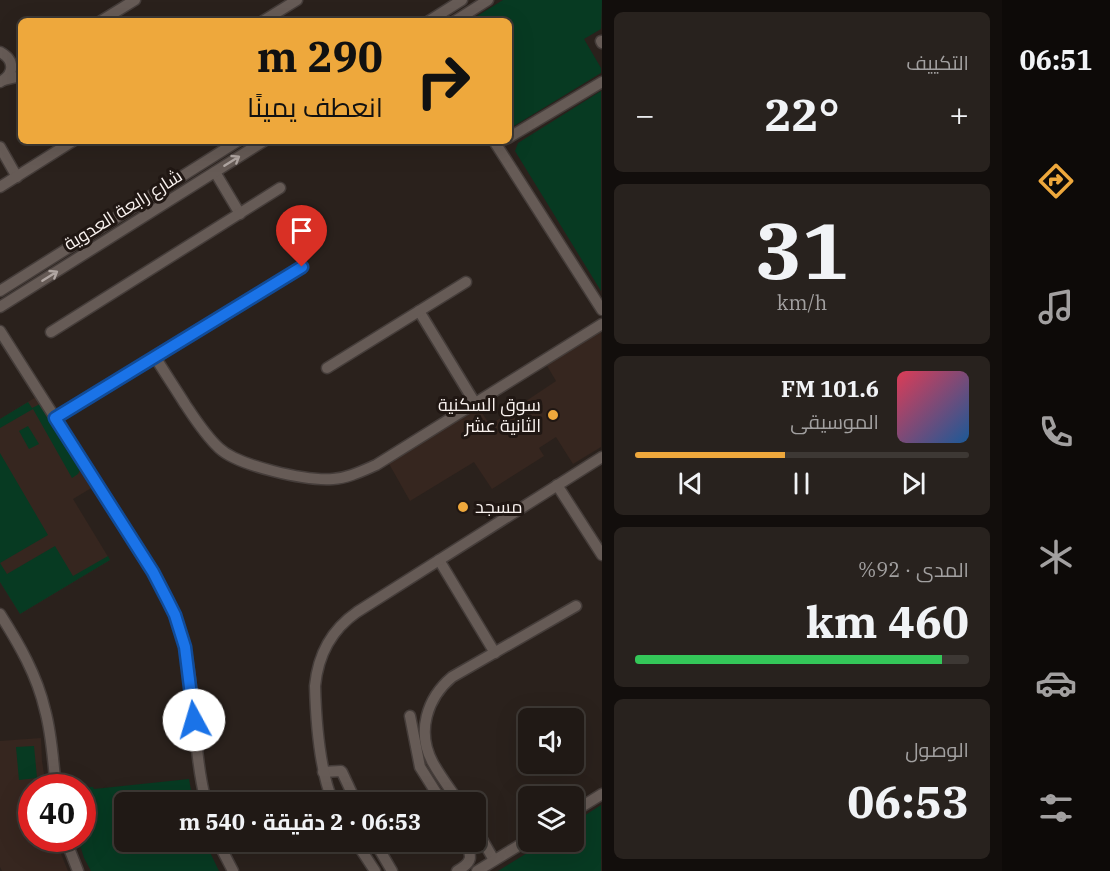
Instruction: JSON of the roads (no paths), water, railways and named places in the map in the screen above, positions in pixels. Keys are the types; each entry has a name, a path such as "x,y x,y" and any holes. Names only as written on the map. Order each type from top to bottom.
{"street":[{"path":"106,18 135,0"},
{"path":"268,18 297,0"},
{"path":"434,18 462,0"},
{"path":"460,18 488,0"},
{"path":"2,52 18,58"},
{"path":"1,82 11,69 11,64 2,52"},
{"path":"1,82 18,77"},
{"path":"512,136 602,82"},
{"path":"0,188 68,144"},
{"name":"شارع رابعة العدوية","path":"0,291 233,144"},
{"name":"شارع رابعة العدوية","path":"0,307 259,144"},
{"path":"499,144 602,310"},
{"path":"0,147 17,177"},
{"path":"214,172 240,214"},
{"path":"51,332 280,188"},
{"path":"55,418 302,267"},
{"path":"327,368 465,282"},
{"path":"418,311 475,403"},
{"path":"155,357 204,432 221,450 258,466 306,477 334,479 351,476 376,465 602,324"},
{"path":"0,331 157,579 175,615 188,664 204,792"},
{"path":"330,792 323,772 315,686 318,665 326,646 336,631 349,617 602,457"},
{"path":"557,485 602,555"},
{"path":"439,560 495,653"},
{"path":"452,792 432,762 425,741 428,712 435,696 452,677 576,606"},
{"path":"0,614 25,658 40,691 48,722 54,774"},
{"path":"410,716 420,767 436,792"},
{"path":"420,767 432,762"},
{"path":"323,772 342,772 351,792"},
{"path":"584,805 602,794"},
{"path":"477,871 518,846"},
{"path":"486,847 494,860"},
{"path":"71,852 78,871"},
{"path":"223,852 233,871"},
{"path":"363,852 375,871"},
{"path":"381,852 392,871"},
{"path":"457,871 468,863 470,852"}],"place":[{"name":"سوق السكنية الثانية عشر","path":"553,415"},
{"name":"مسجد","path":"463,507"}]}
